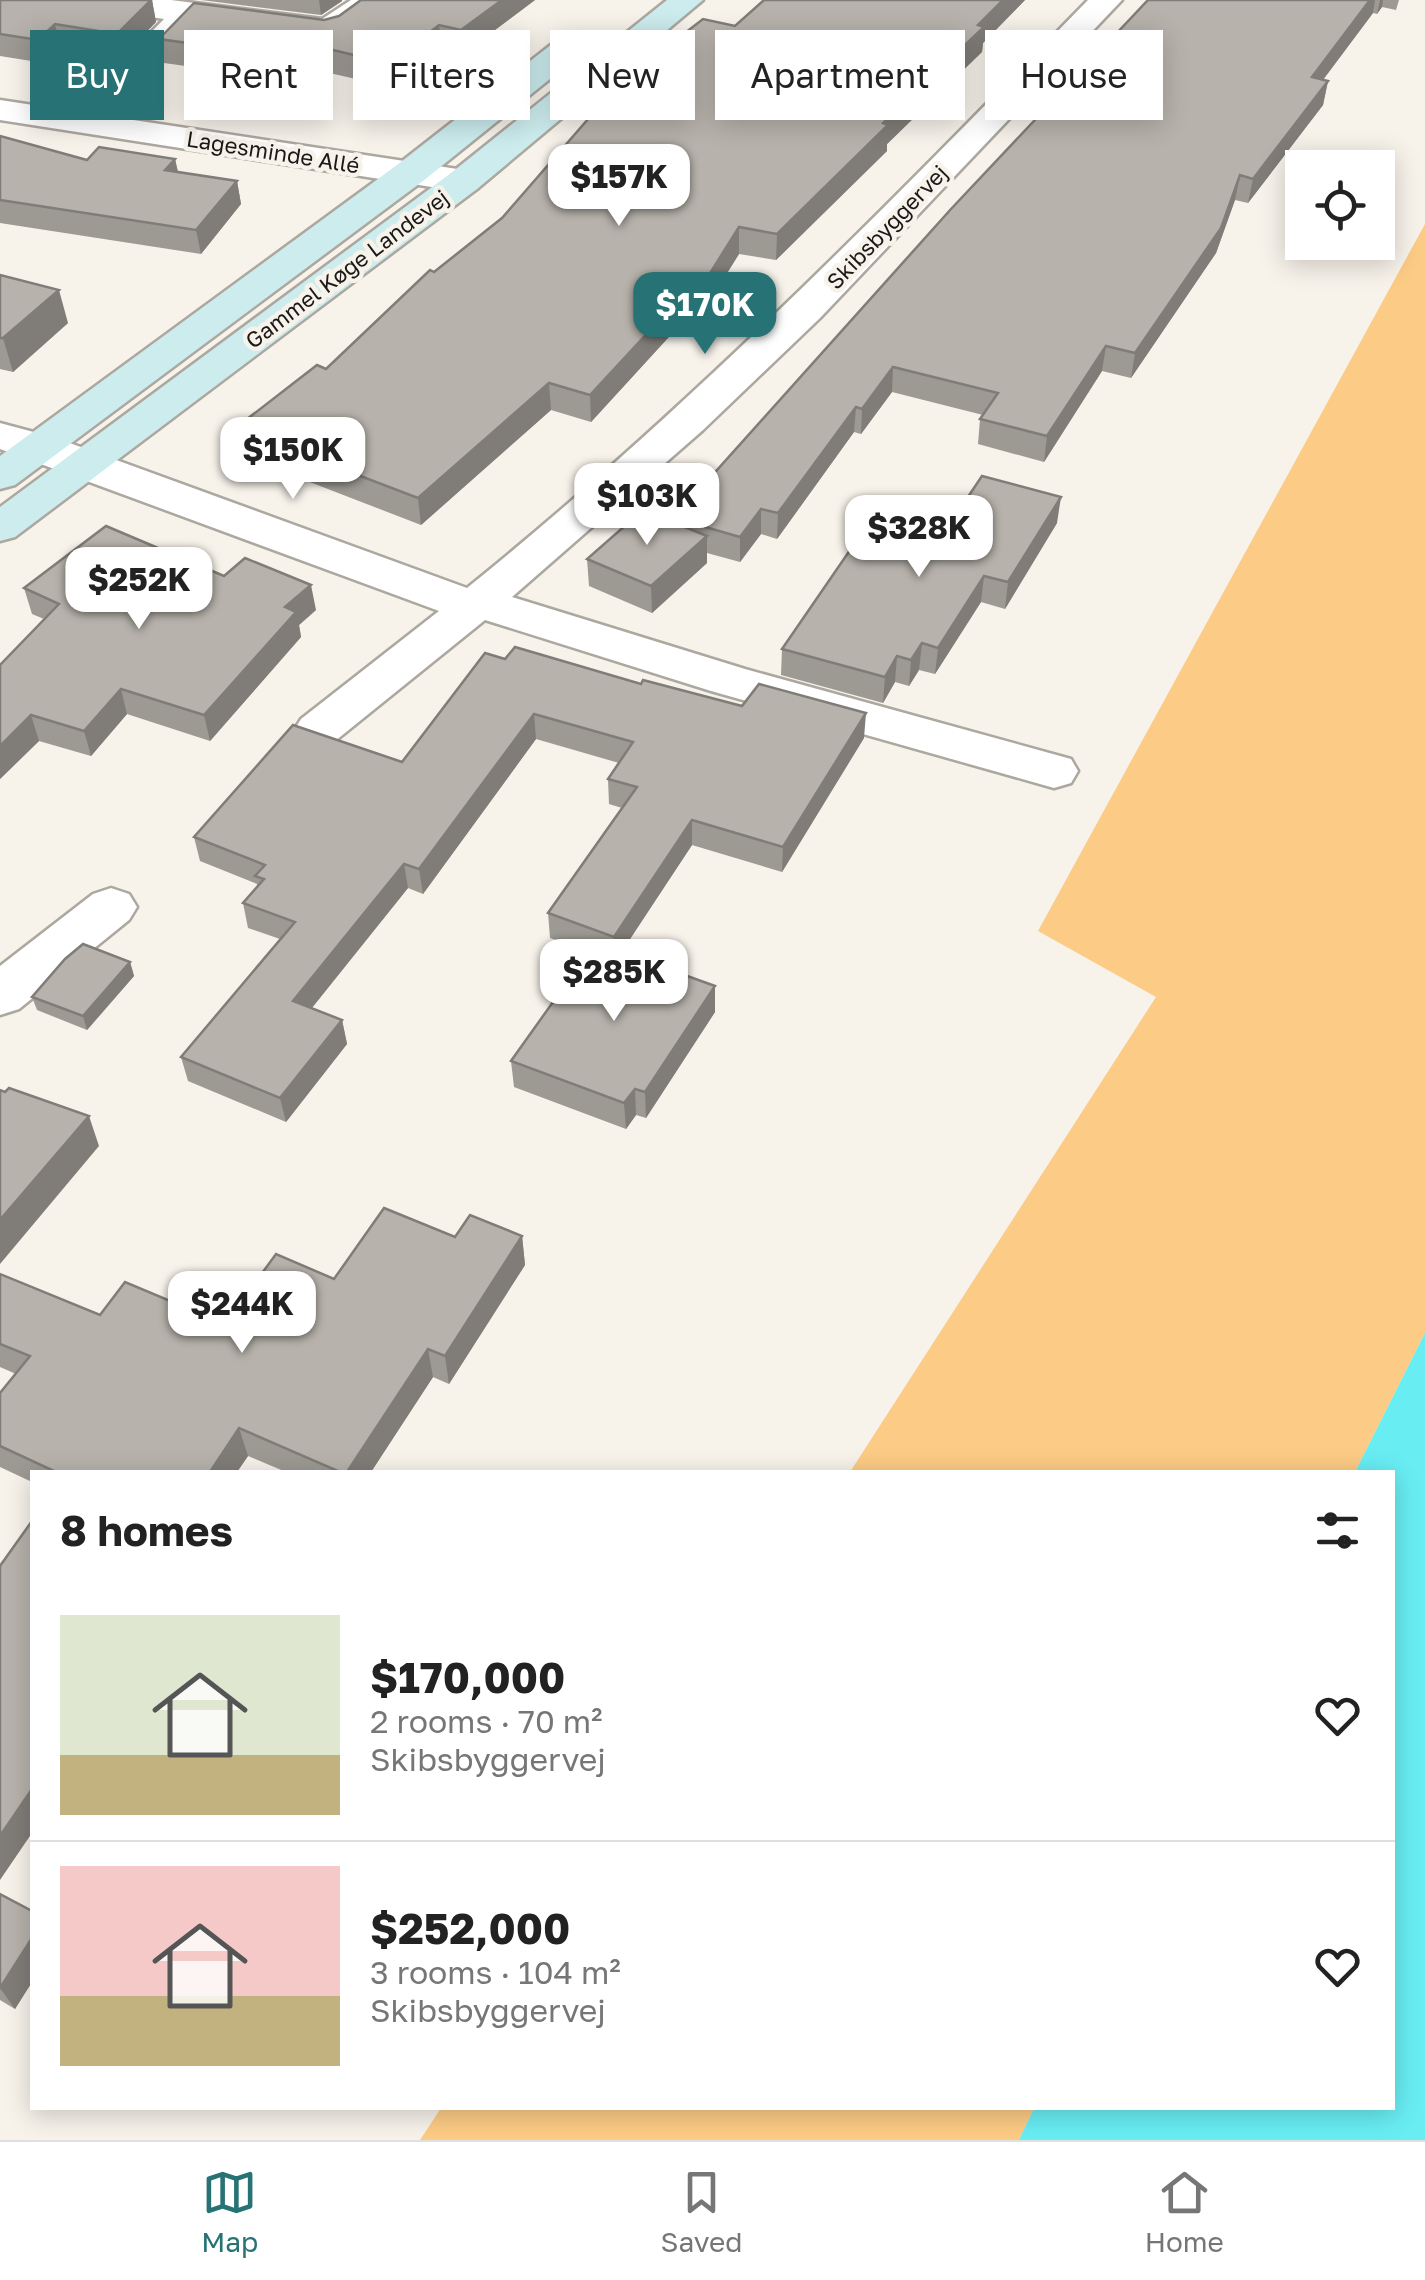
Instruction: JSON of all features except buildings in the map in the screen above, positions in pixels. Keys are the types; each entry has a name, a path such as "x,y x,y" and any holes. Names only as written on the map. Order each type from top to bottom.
{"main road":[{"name":"Gammel Køge Landevej","path":"0,528 464,181 687,0"},
{"name":"Gammel Køge Landevej","path":"0,476 410,173 598,25"}],"street":[{"path":"94,0 328,30 373,0"},
{"name":"Skibsbyggervej","path":"318,730 480,605 808,308 1106,0"},
{"path":"82,122 187,14"},
{"name":"Lagesminde Allé","path":"0,110 464,181"},
{"path":"0,436 41,447 428,592 1054,771"},
{"path":"0,995 111,907"}],"shaded area":[{"path":"1425,224 1425,1333 1356,1470 851,1470 1156,997 1038,931"},
{"path":"440,2110 1033,2110 1019,2140 420,2140"}],"water":[{"path":"1425,1333 1425,2140 1019,2140 1033,2110 1395,2110 1395,1470 1356,1470"}]}
